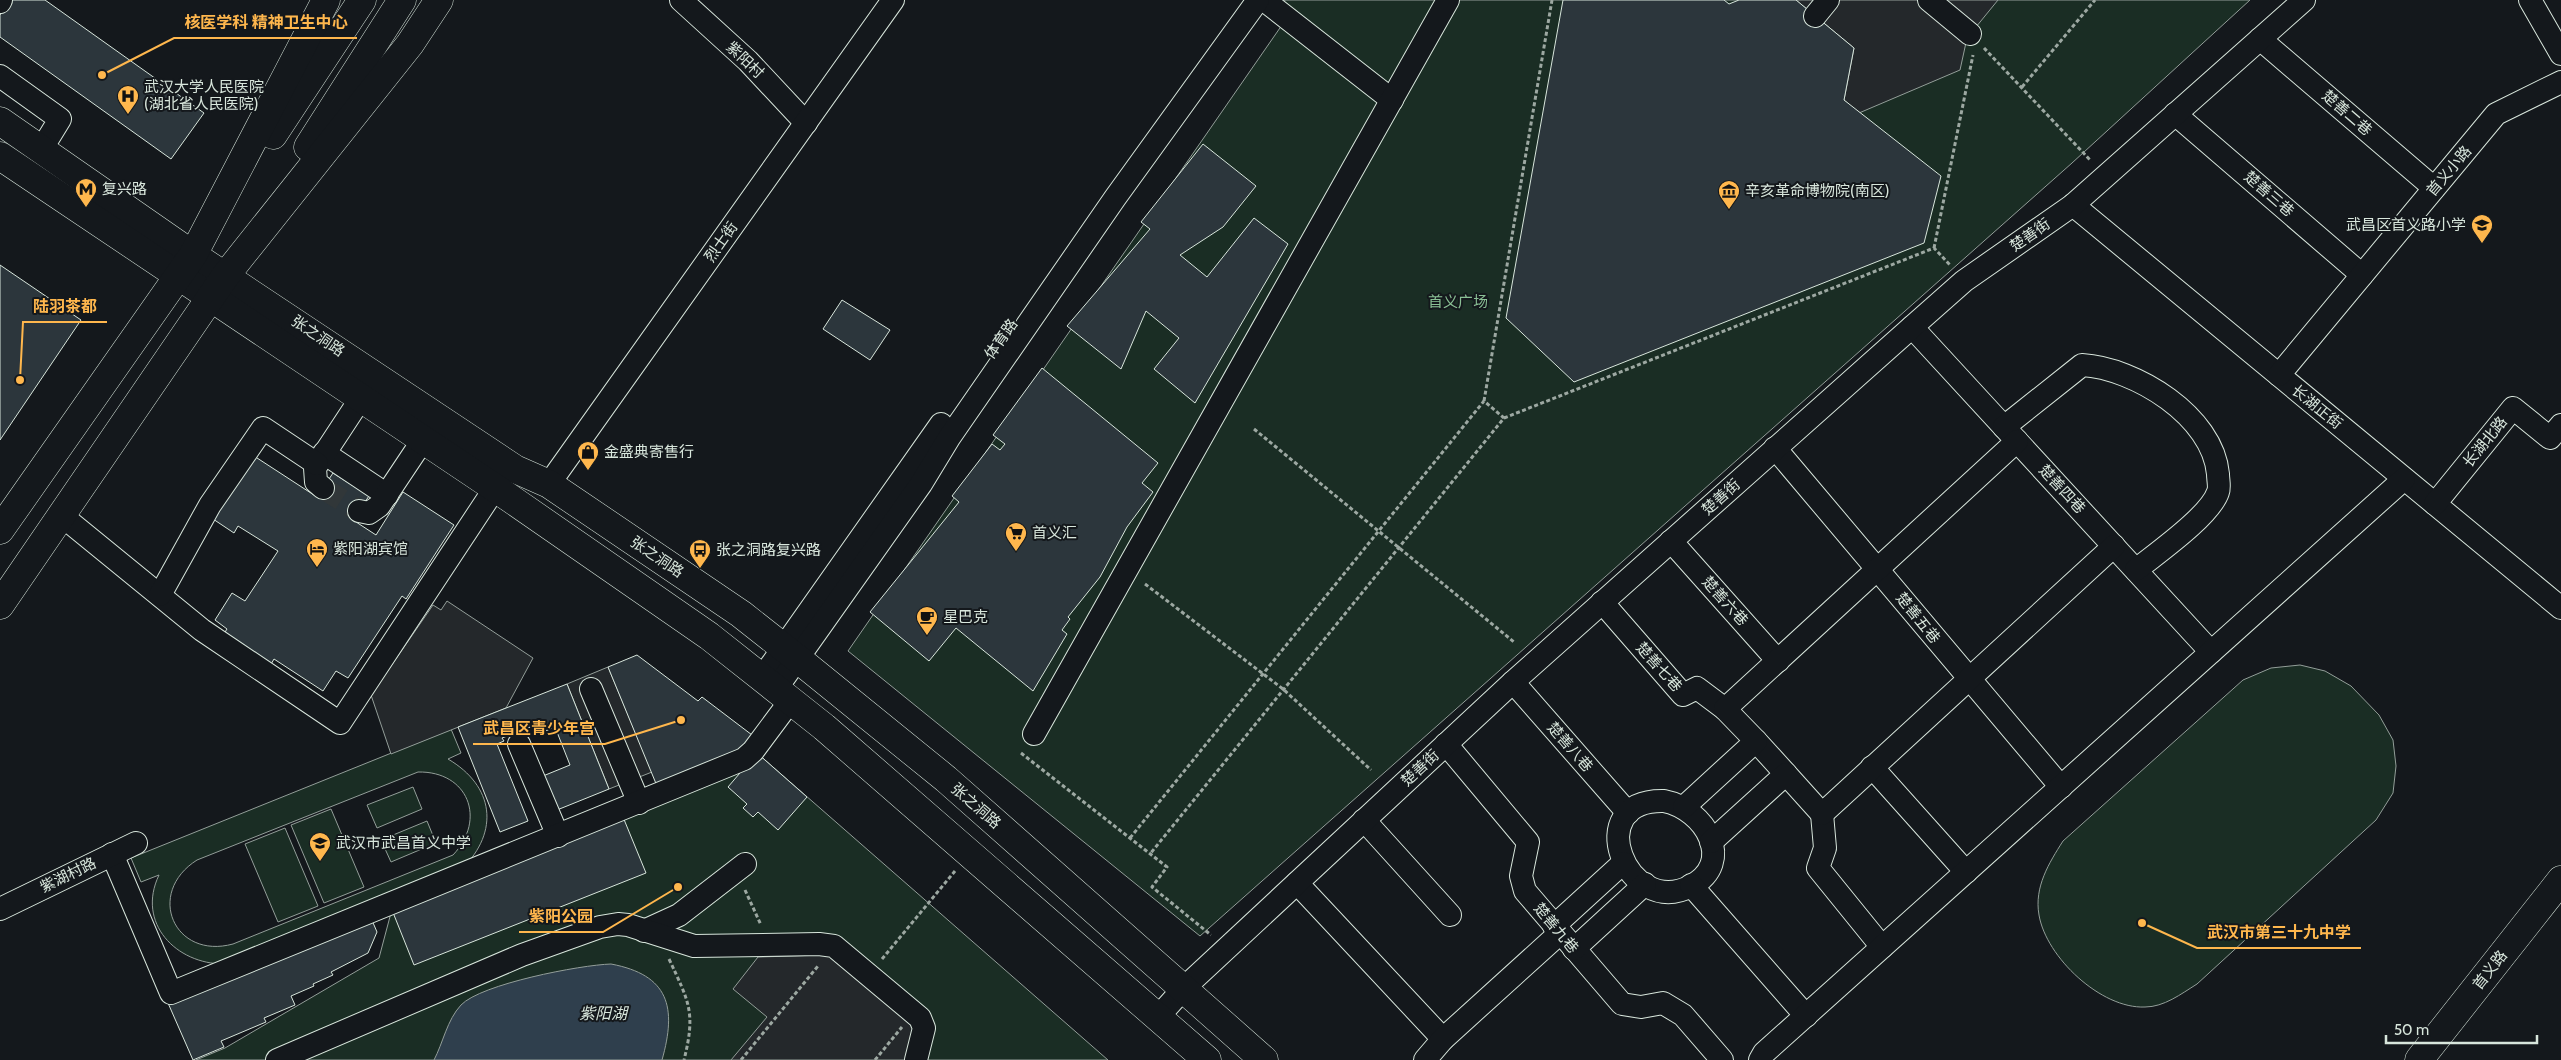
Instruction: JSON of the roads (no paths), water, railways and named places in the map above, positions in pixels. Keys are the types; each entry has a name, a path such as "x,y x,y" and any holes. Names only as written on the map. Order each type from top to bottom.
{"main road":[{"path":"194,255 326,0"},
{"path":"0,530 194,255 362,0"},
{"path":"0,605 226,275 402,0"},
{"path":"226,275 410,44 439,0"},
{"name":"张之洞路","path":"0,121 194,255 515,469 549,484 741,614 953,786 1264,1060"},
{"name":"张之洞路","path":"0,156 177,277 495,488 709,636 777,689 970,853 1207,1060"},
{"name":"首义路","path":"2419,1060 2561,880"}],"street":[{"name":"紫阳村","path":"680,0 748,61 806,123"},
{"name":"烈士街","path":"549,484 893,0"},
{"path":"112,854 171,993 639,803 748,756 791,654 921,484 949,438 1115,198 1242,0"},
{"path":"1264,0 1392,100"},
{"path":"1034,734 1448,0"},
{"path":"1929,0 1973,36"},
{"name":"楚善街","path":"1158,1017 1184,988 1513,682 1775,448 1964,281 2073,205 2304,0"},
{"path":"2530,0 2561,54"},
{"name":"楚善二巷","path":"2260,39 2434,188"},
{"path":"0,76 60,119 41,150"},
{"name":"首义小路","path":"2279,375 2496,114 2561,82"},
{"name":"楚善三巷","path":"2175,114 2362,275"},
{"name":"长湖正街","path":"2073,205 2561,608"},
{"name":"楚善四巷","path":"1912,327 2211,652"},
{"path":"1882,947 1818,868 1825,848 1822,814 1725,709 1878,569 2082,365 2102,366 2159,391 2196,423 2217,461 2219,490 2212,506 2136,570"},
{"path":"323,488 316,482 314,476 320,459 361,398"},
{"name":"长湖北路","path":"2435,504 2513,408 2550,438 2561,425"},
{"path":"160,595 210,505 262,428 387,495"},
{"path":"359,511 373,511 387,495 423,440"},
{"name":"楚善五巷","path":"1775,448 1878,569 1968,680 2061,787"},
{"path":"1760,1060 1764,1053 2404,479"},
{"path":"62,515 209,635 340,723 495,488"},
{"name":"楚善六巷","path":"1671,541 1778,661"},
{"path":"1822,814 2114,546"},
{"name":"楚善七巷","path":"1602,602 1683,695 1697,688 1725,709"},
{"name":"楚善八巷","path":"1513,682 1628,813"},
{"path":"591,689 639,803"},
{"path":"1684,807 1756,741"},
{"path":"519,744 558,836"},
{"name":"楚善九巷","path":"1446,744 1528,842 1521,876 1525,891 1622,1004 1640,1007 1663,1003 1683,1015 1722,1060"},
{"path":"1872,767 1966,872"},
{"path":"1711,842 1786,774"},
{"path":"1656,801 1673,803 1684,807 1701,821 1711,842 1709,866 1701,878 1692,886 1681,890 1665,891 1645,884 1634,877 1623,863 1617,841 1620,826 1628,813 1641,804 1656,801"},
{"path":"1364,820 1450,915"},
{"name":"紫湖村路","path":"0,909 136,843"},
{"path":"1563,936 1623,863"},
{"path":"652,933 741,868"},
{"path":"1297,883 1444,1040"},
{"path":"1425,1060 1444,1040 1563,936 1645,884"},
{"path":"1692,886 1806,1016"},
{"path":"277,1060 513,959 583,932 618,924 694,946 819,944 834,946 914,1012 924,1028 916,1060"}],"water":[{"name":"紫阳湖","path":"611,964 646,976 657,985 664,996 668,1009 669,1024 662,1060 434,1060 456,1011 472,997 509,983 532,977 577,968"}],"tunnel":[{"path":"323,488 359,511"}],"place":[{"name":"核医学科 精神卫生中心","path":"102,75"},
{"name":"武汉大学人民医院 (湖北省人民医院)","path":"128,115"},
{"name":"复兴路","path":"86,208"},
{"name":"辛亥革命博物院(南区)","path":"1729,210"},
{"name":"武昌区首义路小学","path":"2482,244"},
{"name":"陆羽茶都","path":"20,380"},
{"name":"金盛典寄售行","path":"588,471"},
{"name":"首义汇","path":"1016,552"},
{"name":"紫阳湖宾馆","path":"317,568"},
{"name":"张之洞路复兴路","path":"700,569"},
{"name":"星巴克","path":"927,636"},
{"name":"武昌区青少年宫","path":"681,720"},
{"name":"武汉市武昌首义中学","path":"320,862"},
{"name":"紫阳公园","path":"678,887"},
{"name":"武汉市第三十九中学","path":"2142,923"}],"park label":[{"name":"首义广场","path":"1458,302"}]}
